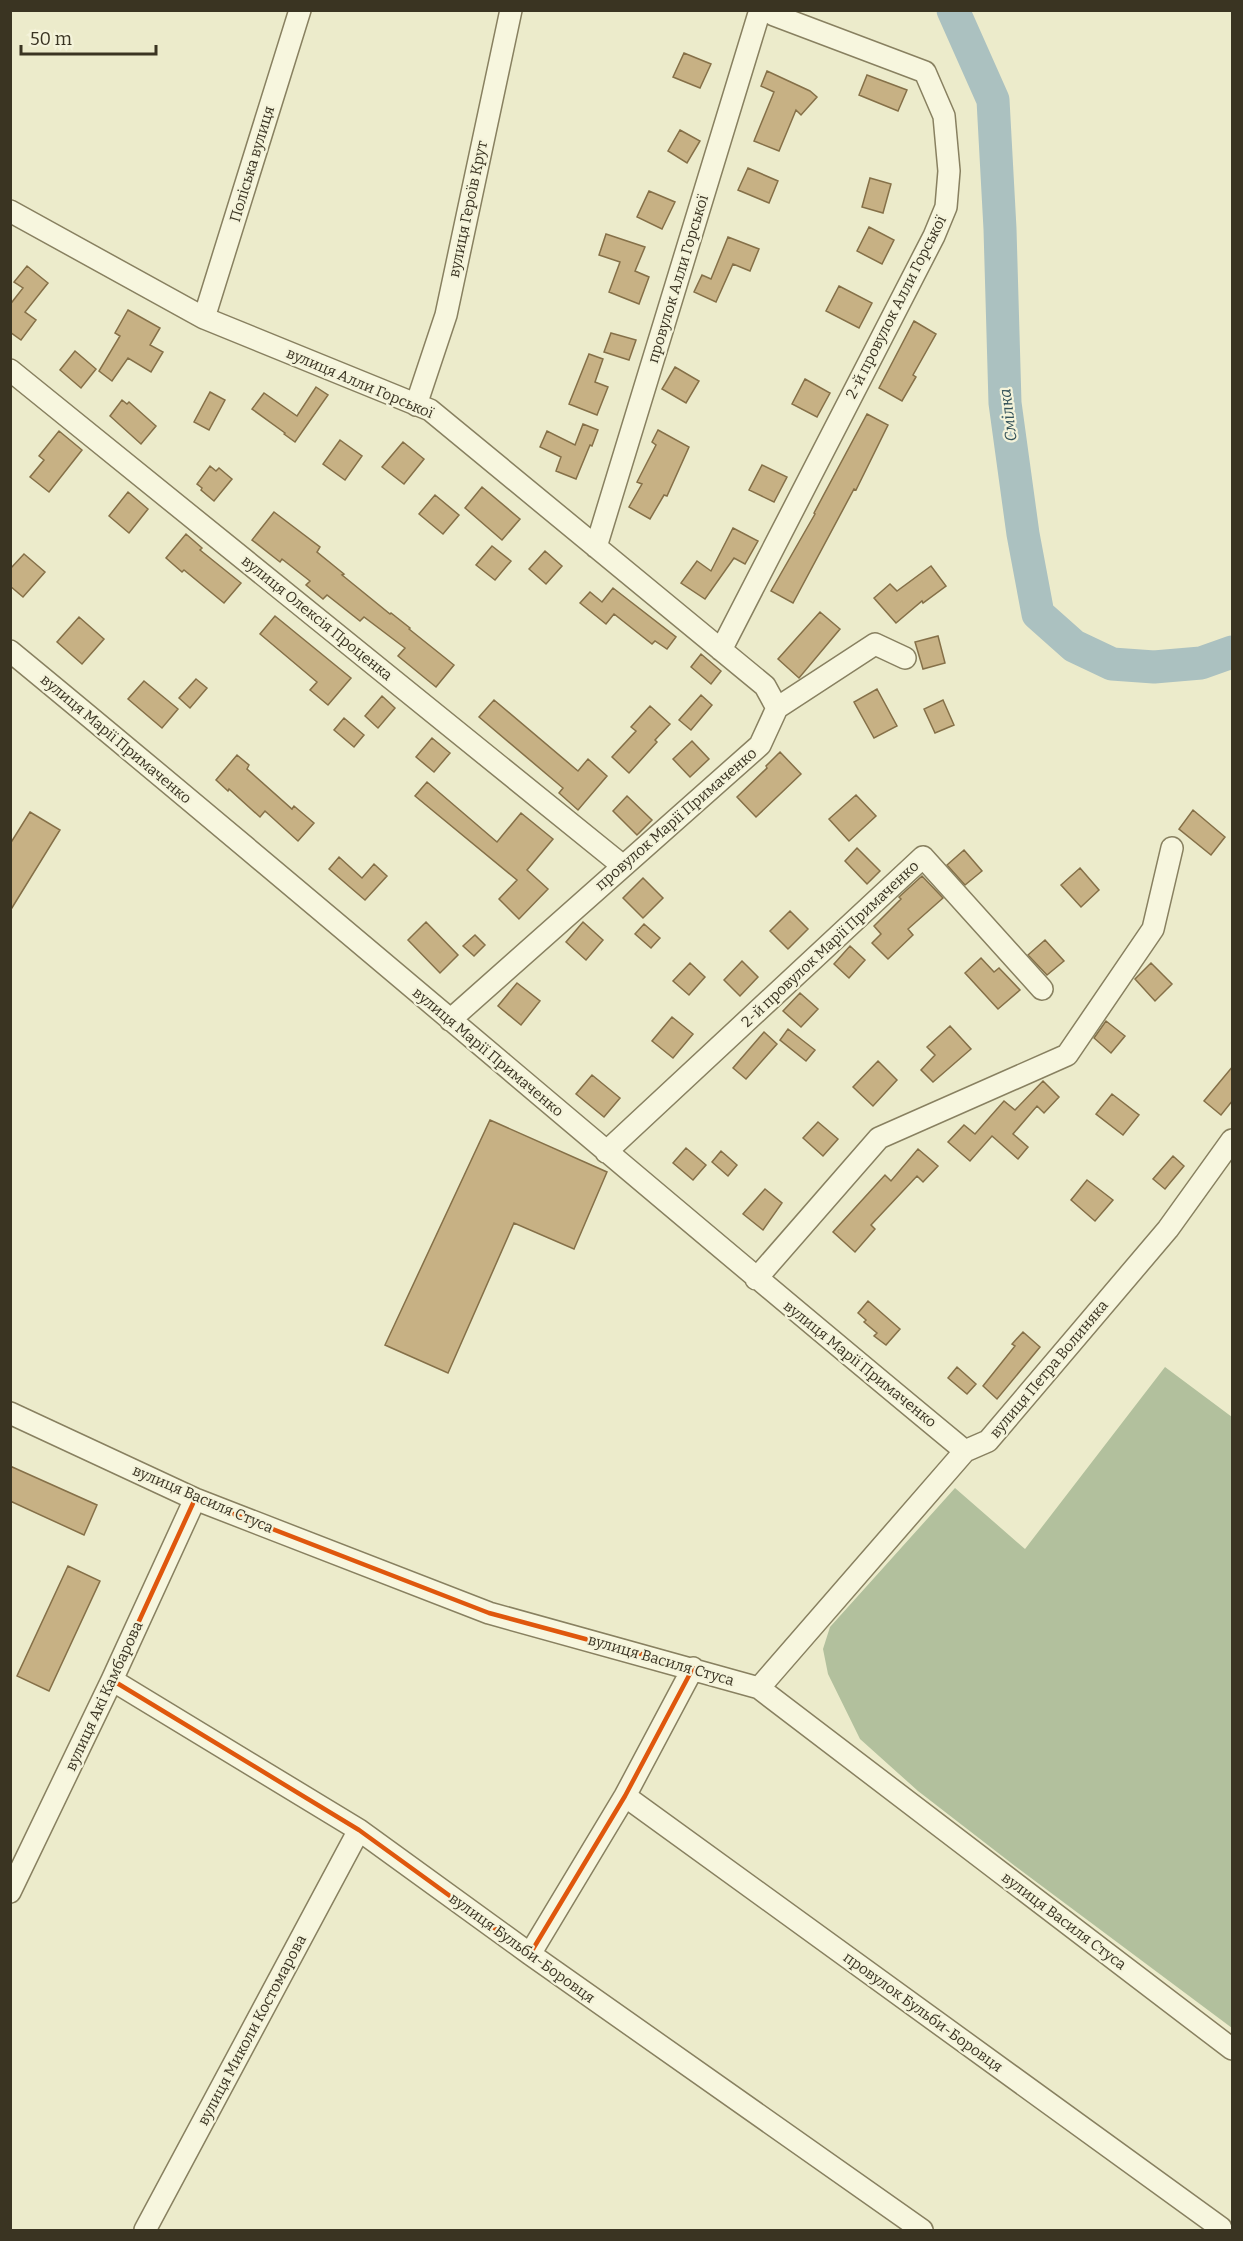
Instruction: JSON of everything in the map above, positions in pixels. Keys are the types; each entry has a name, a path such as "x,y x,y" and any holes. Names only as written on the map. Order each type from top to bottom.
{"street":[{"name":"Поліська вулиця","path":"204,318 300,10"},
{"name":"вулиця Героїв Крут","path":"416,405 446,315 511,10"},
{"name":"провулок Алли Горської","path":"596,547 760,10"},
{"name":"2-й провулок Алли Горської","path":"721,650 934,236 946,207 949,171 944,116 925,72 774,15 768,10"},
{"name":"вулиця Алли Горської","path":"10,211 204,318 430,410 765,686 777,708"},
{"name":"вулиця Олексія Проценка","path":"10,370 623,866"},
{"path":"777,708 875,644 905,658"},
{"name":"вулиця Марії Примаченко","path":"10,651 756,1279 965,1451"},
{"name":"провулок Марії Примаченко","path":"450,1020 760,746 777,708"},
{"path":"756,1279 879,1138 1068,1055 1153,929 1172,848"},
{"name":"2-й провулок Марії Примаченко","path":"606,1152 923,857 1042,989"},
{"name":"вулиця Петра Волиняка","path":"759,1688 965,1451 988,1441 1168,1229 1232,1143"},
{"name":"вулиця Василя Стуса","path":"10,1413 195,1499 489,1613 759,1688 1233,2049"},
{"name":"вулиця Акі Камбарова","path":"10,1892 112,1680 195,1499"},
{"path":"530,1954 625,1796 693,1668"},
{"name":"вулиця Бульби-Боровця","path":"112,1680 359,1830 530,1954 922,2230"},
{"name":"провулок Бульби-Боровця","path":"625,1796 1221,2228"},
{"name":"вулиця Миколи Костомарова","path":"145,2230 359,1830"}],"highlighted area":[{"path":"195,1499 489,1613 693,1668 625,1796 530,1954 359,1830 112,1680"}],"green space":[{"path":"1165,1367 1232,1417 1232,2028 918,1791 860,1739 828,1674 823,1649 830,1627 955,1488 1025,1549"}],"building":[{"path":"684,53 711,64 700,88 673,77"},
{"path":"767,71 810,91 817,97 801,115 796,110 779,151 754,141 774,92 761,86"},
{"path":"867,75 907,90 898,111 859,95"},
{"path":"680,130 700,141 687,163 668,151"},
{"path":"748,168 778,181 769,203 738,190"},
{"path":"870,178 891,184 883,213 862,207"},
{"path":"649,191 675,202 662,229 637,217"},
{"path":"869,227 894,240 882,264 857,251"},
{"path":"606,234 645,247 635,271 649,277 639,304 609,292 620,262 599,255"},
{"path":"728,237 759,249 750,271 733,264 716,302 694,292 702,275 711,279"},
{"path":"27,266 48,283 25,312 36,320 21,340 10,332 10,300 12,302 23,288 14,282"},
{"path":"839,286 872,303 859,328 826,311"},
{"path":"128,310 160,328 150,345 163,352 151,372 128,358 112,381 99,371 120,336 115,333"},
{"path":"914,321 936,334 913,375 916,377 902,401 879,388"},
{"path":"611,333 636,340 629,360 604,352"},
{"path":"75,351 96,369 81,388 60,370"},
{"path":"589,354 603,359 595,382 608,387 597,415 569,404"},
{"path":"675,367 699,381 686,403 662,389"},
{"path":"805,379 830,393 817,417 792,404"},
{"path":"316,387 328,395 295,442 252,409 264,393 297,416"},
{"path":"210,392 225,400 209,430 194,422"},
{"path":"122,400 127,404 129,402 156,426 141,444 110,416"},
{"path":"867,414 888,425 856,490 854,489 793,603 771,591 815,514"},
{"path":"583,424 598,430 576,479 556,471 561,457 540,447 547,431 575,445"},
{"path":"658,430 689,447 667,496 664,495 650,519 629,507 642,484 637,482 656,445 652,442"},
{"path":"59,431 82,450 49,492 30,477 44,460 39,456"},
{"path":"340,440 362,456 345,480 323,464"},
{"path":"403,442 424,459 404,484 382,467"},
{"path":"762,465 787,477 774,502 749,490"},
{"path":"210,466 216,471 219,468 232,479 214,501 197,484"},
{"path":"482,487 520,519 502,540 465,508"},
{"path":"128,492 148,509 129,533 109,516"},
{"path":"435,495 459,515 443,534 419,514"},
{"path":"274,512 320,547 317,552 344,574 342,575 454,665 436,687 398,656 405,648 364,617 360,621 327,595 323,599 306,585 310,581 282,559 280,562 252,540"},
{"path":"733,528 758,541 745,564 734,558 705,599 681,583 697,561 711,571"},
{"path":"186,534 202,548 200,550 241,583 224,603 166,558"},
{"path":"492,546 511,561 495,580 476,565"},
{"path":"545,551 562,566 546,584 529,569"},
{"path":"24,554 45,572 23,597 10,586 10,569"},
{"path":"931,566 946,586 923,603 922,601 896,623 874,598 890,584 897,591"},
{"path":"613,588 676,637 667,649 655,641 652,644 614,614 606,624 580,603 590,592 602,602"},
{"path":"820,612 840,629 799,678 778,659"},
{"path":"275,616 351,678 328,705 310,690 317,682 260,634"},
{"path":"79,617 104,639 82,664 57,642"},
{"path":"938,636 945,663 923,669 915,642"},
{"path":"701,654 721,671 711,684 691,667"},
{"path":"196,679 207,688 190,708 179,698"},
{"path":"144,681 178,709 162,728 128,699"},
{"path":"877,689 897,726 874,738 854,702"},
{"path":"701,695 712,705 691,730 679,720"},
{"path":"382,696 395,708 378,728 365,716"},
{"path":"494,700 578,771 588,759 607,776 578,810 559,793 563,788 479,717"},
{"path":"943,700 954,725 935,733 924,709"},
{"path":"650,706 670,724 629,773 612,757 636,731 631,727"},
{"path":"344,718 364,735 354,747 334,730"},
{"path":"432,738 450,753 434,772 416,757"},
{"path":"692,741 709,759 690,777 673,759"},
{"path":"780,752 801,774 756,817 737,797"},
{"path":"237,755 249,765 247,769 292,809 294,806 314,823 298,841 265,811 260,817 216,780"},
{"path":"427,782 497,842 521,813 553,839 527,870 548,889 519,919 499,899 517,880 415,796"},
{"path":"856,795 876,816 849,841 829,819"},
{"path":"627,796 652,820 637,835 613,811"},
{"path":"1193,810 1225,837 1211,855 1179,829"},
{"path":"30,812 60,830 10,911 10,844"},
{"path":"857,848 880,871 867,884 845,861"},
{"path":"964,850 982,871 965,885 947,865"},
{"path":"339,857 362,878 374,864 387,876 365,900 329,869"},
{"path":"1080,868 1099,890 1081,907 1061,885"},
{"path":"922,876 943,898 908,929 913,935 888,959 872,943 881,934 874,926 901,899 899,897"},
{"path":"643,878 663,898 643,918 623,898"},
{"path":"790,911 808,929 788,949 770,931"},
{"path":"426,922 458,955 440,973 408,940"},
{"path":"583,922 603,940 586,960 566,942"},
{"path":"644,924 660,938 651,948 635,934"},
{"path":"475,935 485,945 474,956 463,946"},
{"path":"1045,940 1064,961 1047,975 1028,955"},
{"path":"850,946 865,960 849,978 834,964"},
{"path":"981,958 994,972 999,968 1020,990 998,1009 965,973"},
{"path":"742,961 758,977 740,996 724,980"},
{"path":"690,963 705,977 689,995 673,981"},
{"path":"1151,963 1172,984 1155,1001 1135,979"},
{"path":"517,983 540,1001 521,1025 498,1006"},
{"path":"800,993 818,1009 801,1027 783,1011"},
{"path":"672,1017 693,1034 673,1058 652,1041"},
{"path":"1106,1021 1125,1036 1111,1053 1094,1038"},
{"path":"950,1026 971,1049 933,1082 921,1070 935,1055 927,1047"},
{"path":"788,1029 815,1050 806,1061 780,1040"},
{"path":"764,1032 777,1044 746,1079 733,1068"},
{"path":"878,1061 897,1080 873,1106 853,1087"},
{"path":"1233,1066 1233,1100 1221,1115 1204,1101"},
{"path":"592,1075 620,1098 604,1117 576,1094"},
{"path":"1043,1081 1059,1097 1044,1113 1037,1106 1013,1134 1028,1147 1018,1159 992,1136 970,1161 948,1142 964,1125 975,1134 1004,1101 1015,1110"},
{"path":"1112,1094 1139,1115 1123,1135 1096,1114"},
{"path":"490,1120 607,1172 574,1249 514,1223 448,1373 385,1345"},
{"path":"818,1122 838,1139 823,1156 803,1138"},
{"path":"686,1148 706,1165 693,1180 673,1163"},
{"path":"918,1149 938,1166 923,1182 917,1176 871,1225 875,1229 855,1252 833,1232 885,1175 891,1181"},
{"path":"721,1151 737,1165 728,1176 712,1162"},
{"path":"1173,1156 1184,1166 1165,1189 1153,1179"},
{"path":"1087,1180 1113,1200 1095,1221 1071,1200"},
{"path":"765,1189 782,1203 763,1230 743,1214"},
{"path":"868,1301 900,1329 886,1345 874,1336 877,1333 864,1322 866,1320 858,1313"},
{"path":"1023,1332 1040,1347 997,1399 983,1386 1015,1346 1012,1344"},
{"path":"957,1367 976,1384 967,1394 948,1378"},
{"path":"10,1466 97,1505 84,1535 10,1501"},
{"path":"68,1566 100,1581 49,1691 17,1676"}],"waterway":[{"name":"Смілка","path":"953,10 993,100 1000,229 1005,403 1023,534 1038,614 1074,646 1112,664 1154,667 1201,663 1232,652"}]}
